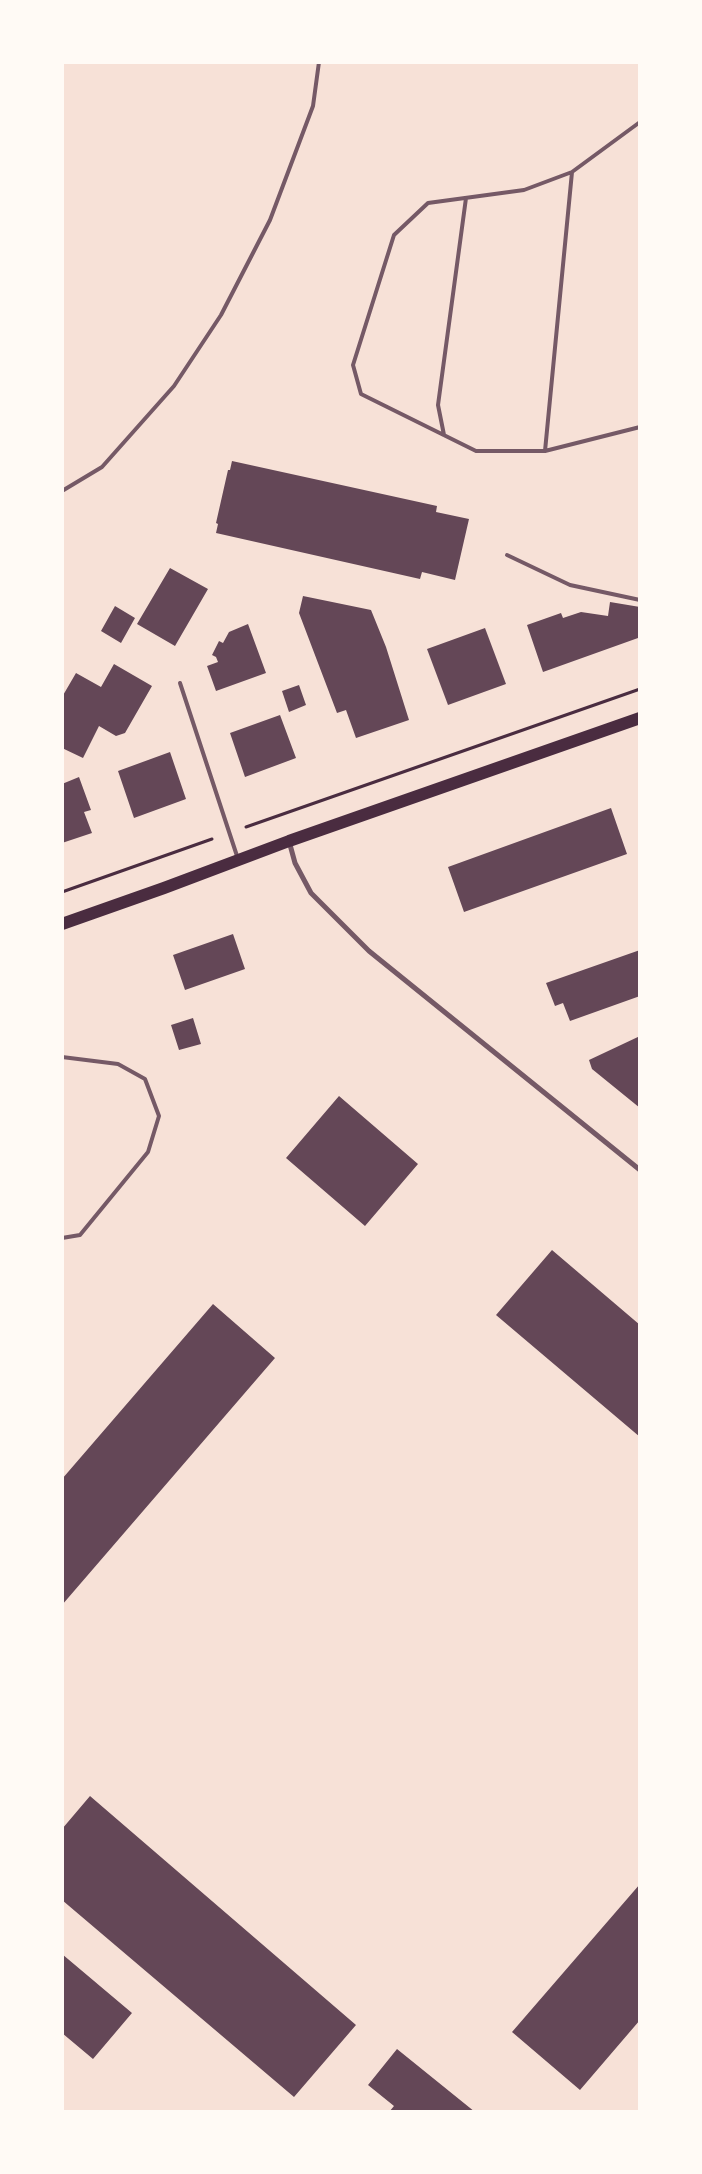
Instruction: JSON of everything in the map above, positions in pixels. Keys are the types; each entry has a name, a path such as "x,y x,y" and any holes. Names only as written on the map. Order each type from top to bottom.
{"main road":[{"path":"62,924 164,888 288,840 640,718"}],"street":[{"path":"288,840 295,863 311,893 369,951 640,1170"}],"lane":[{"path":"62,491 102,467 174,386 221,314 270,220 313,106 319,62"},
{"path":"640,122 572,172 524,190 428,203 394,235 353,364 361,394 476,451 545,451 640,427"},
{"path":"545,451 572,172"},
{"path":"444,435 438,405 466,198"},
{"path":"507,555 570,585 640,600"},
{"path":"180,683 238,859"},
{"path":"62,1057 118,1064 145,1079 159,1116 148,1152 80,1236 62,1238"}],"path":[{"path":"62,892 640,689"}],"building":[{"path":"232,461 437,506 436,512 469,519 455,580 422,572 420,579 216,533 218,524 216,523 228,470 230,470"},
{"path":"170,568 208,589 175,646 137,624"},
{"path":"303,596 371,610 386,647 409,720 356,738 346,710 337,713 299,613"},
{"path":"610,602 640,607 640,642 638,638 543,672 527,625 561,613 563,618 581,612 608,616"},
{"path":"115,606 135,618 121,643 101,631"},
{"path":"248,624 266,673 216,691 207,666 218,662 216,657 212,655 219,641 223,643 229,632"},
{"path":"485,628 506,684 448,705 427,649"},
{"path":"114,664 152,686 125,733 116,736 99,726 83,758 62,748 62,697 76,673 101,687"},
{"path":"299,685 306,705 289,712 282,691"},
{"path":"280,715 296,758 245,777 230,733"},
{"path":"170,752 186,799 134,818 118,771"},
{"path":"79,777 91,810 84,812 92,833 62,843 62,784"},
{"path":"611,808 627,854 464,912 448,867"},
{"path":"233,934 245,969 185,990 173,955"},
{"path":"640,950 640,996 570,1021 563,1003 555,1006 546,983"},
{"path":"193,1018 201,1044 179,1050 171,1025"},
{"path":"640,1036 640,1108 592,1069 589,1060"},
{"path":"339,1096 418,1164 365,1226 286,1158"},
{"path":"552,1250 640,1325 640,1437 496,1315"},
{"path":"213,1304 275,1358 62,1605 62,1479"},
{"path":"90,1796 356,2025 294,2097 62,1900 62,1829"},
{"path":"640,1884 640,2020 580,2090 512,2032"},
{"path":"62,1954 132,2013 93,2059 62,2033"},
{"path":"397,2049 475,2112 389,2112 394,2106 368,2085"}]}
